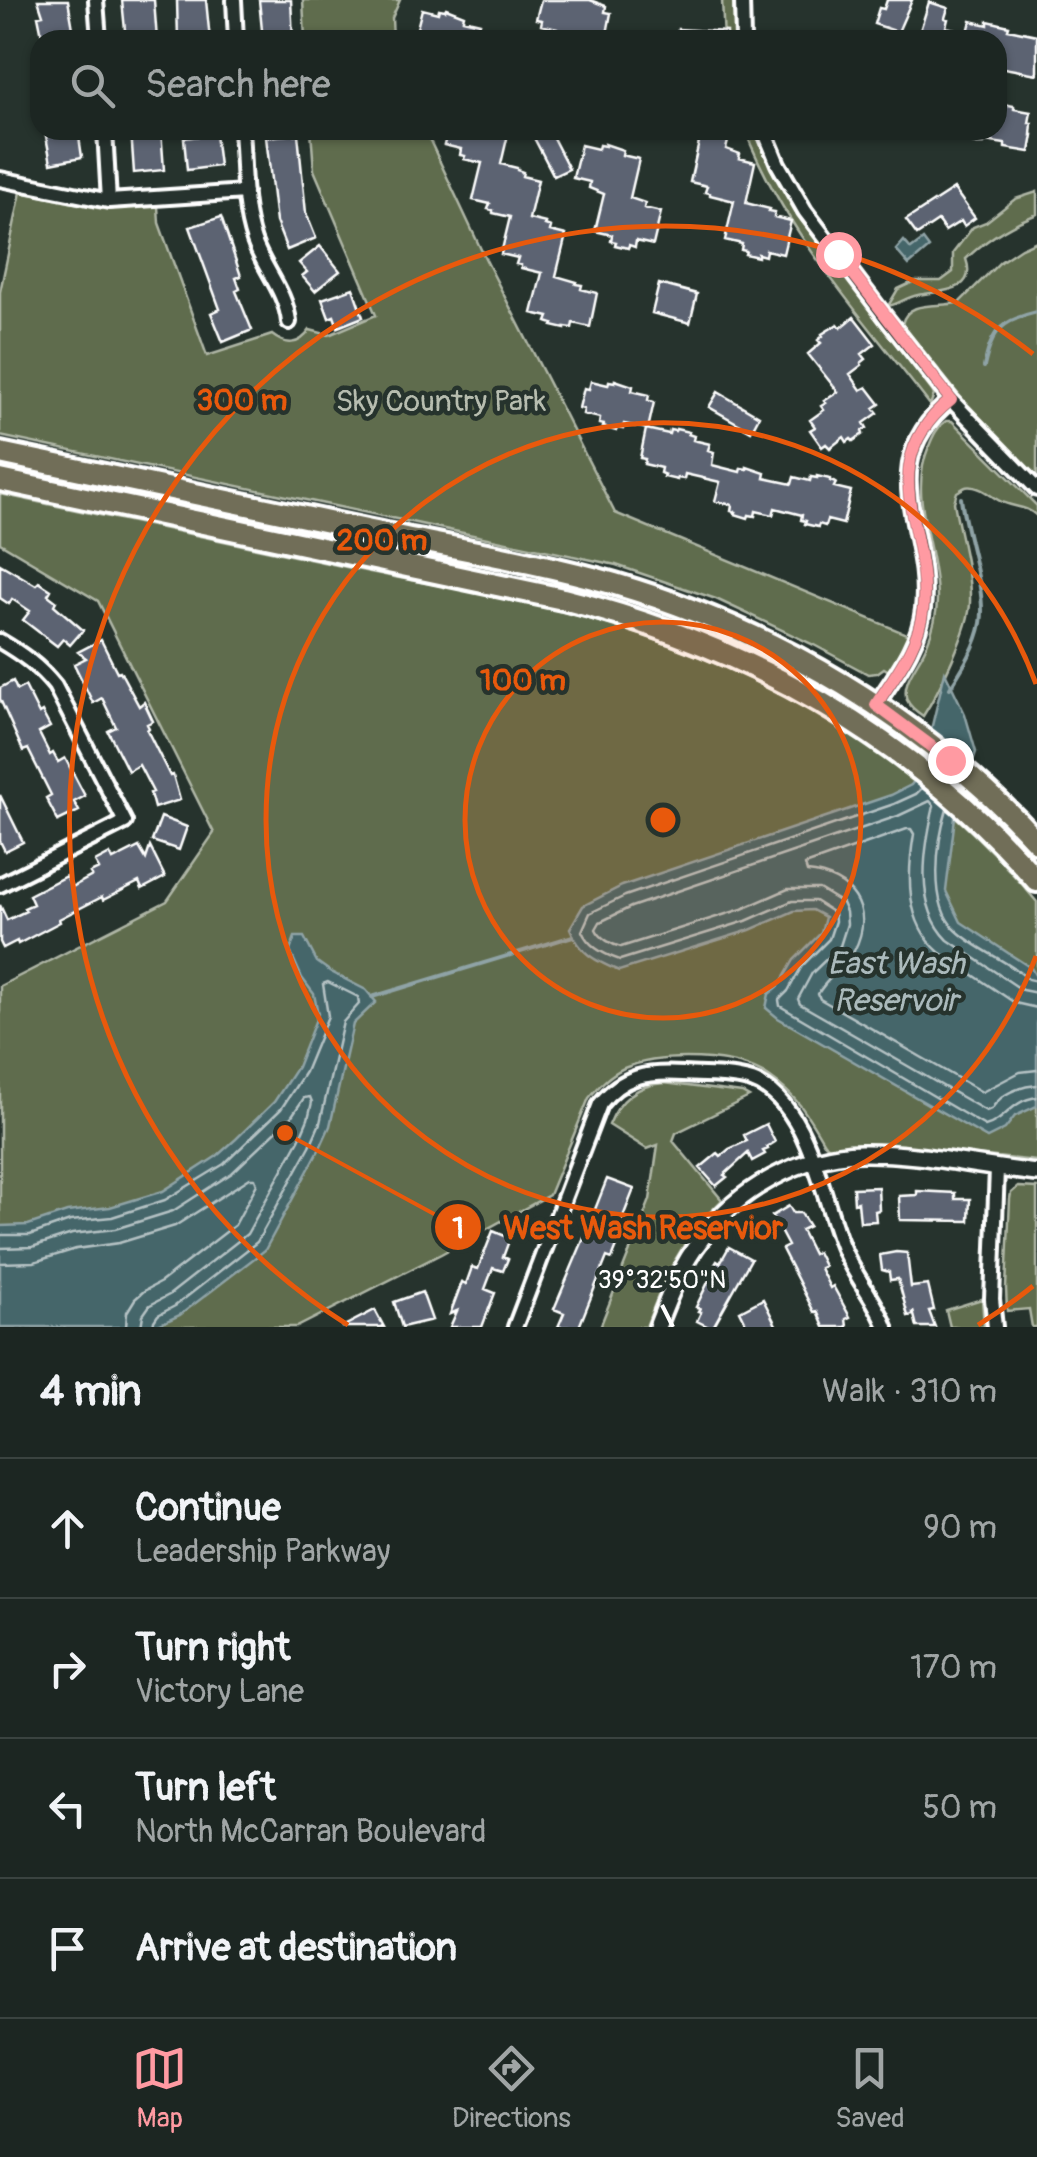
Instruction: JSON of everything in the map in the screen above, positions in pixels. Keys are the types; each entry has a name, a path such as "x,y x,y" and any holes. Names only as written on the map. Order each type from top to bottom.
{"main road":[{"path":"0,454 572,573 671,602 777,647 876,705 975,782 1037,842"},
{"path":"0,480 608,610 717,648 826,704 894,749 961,804 1037,881"},
{"path":"826,704 866,711 876,705"},
{"path":"862,728 875,722 916,733"}],"street":[{"path":"96,0 98,30"},
{"path":"234,0 236,30"},
{"path":"742,0 743,30"},
{"path":"105,140 109,201"},
{"path":"242,140 245,192 253,237 288,309 288,322"},
{"path":"768,140 805,211 951,400 1037,489"},
{"path":"0,180 109,201 245,192"},
{"path":"876,705 914,645 921,626 924,590 909,504 909,469 920,436 951,400"},
{"path":"0,641 26,656 55,686 125,822 0,885"},
{"path":"515,1327 600,1104 619,1084 666,1074 755,1082 787,1110 798,1125 813,1162 847,1259 886,1327"},
{"path":"657,1327 678,1277 699,1242 754,1189 781,1174 848,1154 1037,1173"},
{"path":"995,1327 992,1300 997,1169"}],"green space":[{"path":"303,0 400,0 392,18 393,30 304,30"},
{"path":"722,0 733,0 734,30 724,30"},
{"name":"Sky Country Park","path":"312,140 430,140 615,513 909,635 889,671 884,668 868,674 716,599 616,565 0,436 0,292 21,192 98,208 158,206 159,223 207,356 272,335 292,343 310,330 329,335 376,315 314,170"},
{"path":"749,140 758,140 801,220 932,391 930,405 803,239 761,168"},
{"path":"1037,192 1037,214 974,251 966,259 967,278 962,284 888,306 898,289 915,281 941,281 953,272 953,253 973,227 986,222 1015,199"},
{"path":"1037,241 1037,477 979,420 902,324 905,316 918,307 960,302 1000,262"},
{"path":"946,421 952,421 1037,506 1037,516 978,488 967,487 957,492 954,502 969,578 969,613 952,660 923,716 910,705 906,693 929,639 937,605 921,484 929,446"},
{"path":"0,494 589,619 680,649 739,674 849,735 948,811 1037,902 1037,1161 894,1147 829,1147 795,1099 755,1069 698,1058 658,1060 624,1068 589,1098 549,1195 297,1327 0,1327 0,986 167,901 214,833 98,601 0,543"},
{"path":"664,1083 749,1097 676,1133 673,1141 722,1200 676,1259 646,1327 600,1327 650,1200 658,1145 647,1149 609,1125 630,1095"},
{"path":"1018,1187 1037,1188 1037,1327 1032,1327 1029,1309 1007,1311 1010,1199"},
{"path":"982,1299 984,1327 950,1327 946,1310"}],"water":[{"path":"923,240 929,248 909,265 896,250 904,241 911,249"},
{"name":"East Wash Reservoir","path":"945,672 965,714 976,752 955,817 946,891 961,922 1031,968 1037,978 1037,1106 1015,1116 1005,1129 987,1138 766,1008 769,994 779,986 794,960 821,933 825,917 812,910 794,911 750,930 619,971 589,955 570,928 583,906 622,886 911,785 929,762 930,734"},
{"path":"295,937 304,937 317,962 366,990 376,1002 353,1024 330,1126 265,1250 180,1315 154,1327 0,1327 0,1226 28,1225 67,1212 110,1207 163,1191 217,1156 274,1102 297,1067 318,1014 314,994 290,951"}],"building":[{"path":"38,0 68,0 73,30 41,30 38,16 43,15"},
{"path":"122,0 154,0 156,30 125,30"},
{"path":"177,0 206,0 209,30 178,30"},
{"path":"259,0 291,0 292,30 262,30"},
{"path":"541,0 590,0 606,6 605,12 611,13 608,30 557,30 536,19"},
{"path":"887,0 912,0 899,30 874,24 879,8 884,9"},
{"path":"929,2 948,8 946,27 959,30 920,30"},
{"path":"422,9 438,13 439,9 480,23 478,30 417,30"},
{"path":"971,21 988,25 988,21 1037,35 1037,74 1007,69 1007,30 969,30"},
{"path":"1007,105 1031,112 1030,152 1005,148 1005,144 959,140 1007,140"},
{"path":"47,140 79,140 82,157 51,163"},
{"path":"132,140 162,140 164,170 134,173"},
{"path":"184,140 216,140 219,166 187,170"},
{"path":"266,140 299,140 306,213 316,238 287,250 276,222"},
{"path":"445,140 507,140 501,164 538,180 529,219 546,223 550,231 566,235 556,276 597,293 590,327 573,323 572,328 565,329 552,326 547,322 549,317 532,313 542,273 521,268 516,264 518,258 501,254 510,217 493,213 488,209 490,204 473,200 482,163 464,159 461,149 444,145"},
{"path":"535,140 554,140 569,169 554,176"},
{"path":"691,140 728,140 726,149 755,162 746,203 770,209 775,212 774,217 791,221 783,254 766,250 765,256 745,254 742,244 725,240 734,201 710,195 705,192 707,186 690,182 699,142"},
{"path":"605,144 623,150 622,155 639,159 630,198 645,203 644,208 661,212 653,245 636,241 635,247 615,245 612,235 595,231 604,194 589,188 590,182 573,178 581,145 598,149"},
{"path":"954,189 975,218 945,231 938,221 917,235 906,220"},
{"path":"221,217 241,276 236,278 240,289 236,291 252,330 223,342 211,313 220,309 190,227"},
{"path":"320,246 340,271 315,291 302,276 307,272 299,263"},
{"path":"659,284 697,294 690,323 652,313"},
{"path":"353,288 363,317 338,327 334,316 329,318 322,299"},
{"path":"854,317 875,344 862,354 866,359 850,374 861,390 867,387 880,404 874,408 878,413 864,423 867,428 853,441 847,442 844,437 830,448 826,444 822,447 810,430 815,427 810,420 824,410 824,401 838,392 808,354 821,343 818,340 822,334 838,324 841,328"},
{"path":"615,380 633,386 632,391 649,395 648,400 654,402 648,429 624,424 623,429 616,431 599,424 600,418 583,414 584,409 579,408 584,388 589,389 591,381 608,385"},
{"path":"718,392 759,416 751,431 709,407"},
{"path":"646,429 669,434 676,429 689,432 693,440 710,444 708,450 714,452 712,465 740,472 747,467 765,473 764,478 792,484 794,477 810,481 817,476 830,479 836,483 834,487 851,491 843,524 827,520 825,526 805,524 802,515 775,508 773,515 756,511 755,516 748,518 735,514 732,505 715,501 720,482 685,474 684,479 677,480 664,477 661,468 644,464 645,459 640,458"},
{"path":"0,564 51,590 48,595 56,601 54,605 83,630 70,645 63,639 57,646 23,620 30,611 12,599 9,604 0,598"},
{"path":"101,640 139,706 144,702 153,721 147,724 147,730 170,776 173,775 180,800 154,808 150,793 153,792 139,765 128,771 108,731 116,727 102,698 93,703 74,664 86,658 78,652"},
{"path":"13,681 17,690 25,686 39,714 42,712 50,727 39,733 50,755 53,753 58,762 65,758 85,796 74,802 79,811 58,821 46,798 51,795 28,749 23,751 0,699 0,688"},
{"path":"0,795 23,842 5,851 0,841"},
{"path":"161,817 187,827 179,850 152,841"},
{"path":"139,847 146,859 150,847 165,877 142,889 139,882 103,900 102,897 18,944 17,941 3,948 0,905 7,920 33,904 29,895 66,876 72,887 99,869 95,862 110,854 113,860"},
{"path":"766,1124 775,1142 752,1161 748,1153 716,1186 700,1168 718,1153 721,1156 747,1141 744,1135"},
{"path":"607,1179 634,1189 619,1227 624,1229 612,1259 607,1257 579,1327 558,1327 564,1313 554,1309"},
{"path":"878,1187 876,1221 860,1222 853,1188"},
{"path":"917,1191 955,1193 955,1199 970,1199 969,1221 900,1220 899,1196 917,1195"},
{"path":"789,1206 793,1213 801,1213 809,1226 801,1230 824,1266 820,1268 830,1288 833,1286 850,1317 846,1319 847,1327 824,1327 782,1249 788,1246 772,1216"},
{"path":"493,1231 510,1238 503,1257 508,1259 503,1271 493,1268 485,1289 495,1293 482,1327 450,1327 457,1311 450,1314 462,1282 466,1284 472,1267 478,1269"},
{"path":"729,1247 751,1259 713,1327 709,1327 697,1321 701,1312 696,1307 709,1274"},
{"path":"907,1253 911,1287 928,1285 934,1310 929,1311 935,1327 917,1327 913,1311 908,1316 898,1279 890,1280 889,1272 882,1270 880,1255"},
{"path":"422,1292 432,1320 402,1327 394,1302"},
{"path":"763,1299 777,1327 748,1327 740,1311"},
{"path":"375,1310 384,1327 342,1327"}],"waterway":[{"path":"984,367 990,344 1000,329 1014,319 1037,312"},
{"path":"950,688 976,640 982,610 961,498"},
{"path":"372,997 573,936"}],"place":[{"name":"West Wash Reservior","path":"285,1133"}],"route":[{"path":"838,254 951,400 928,422 909,469 909,504 924,590 921,626 914,645 876,705 950,760"}]}
